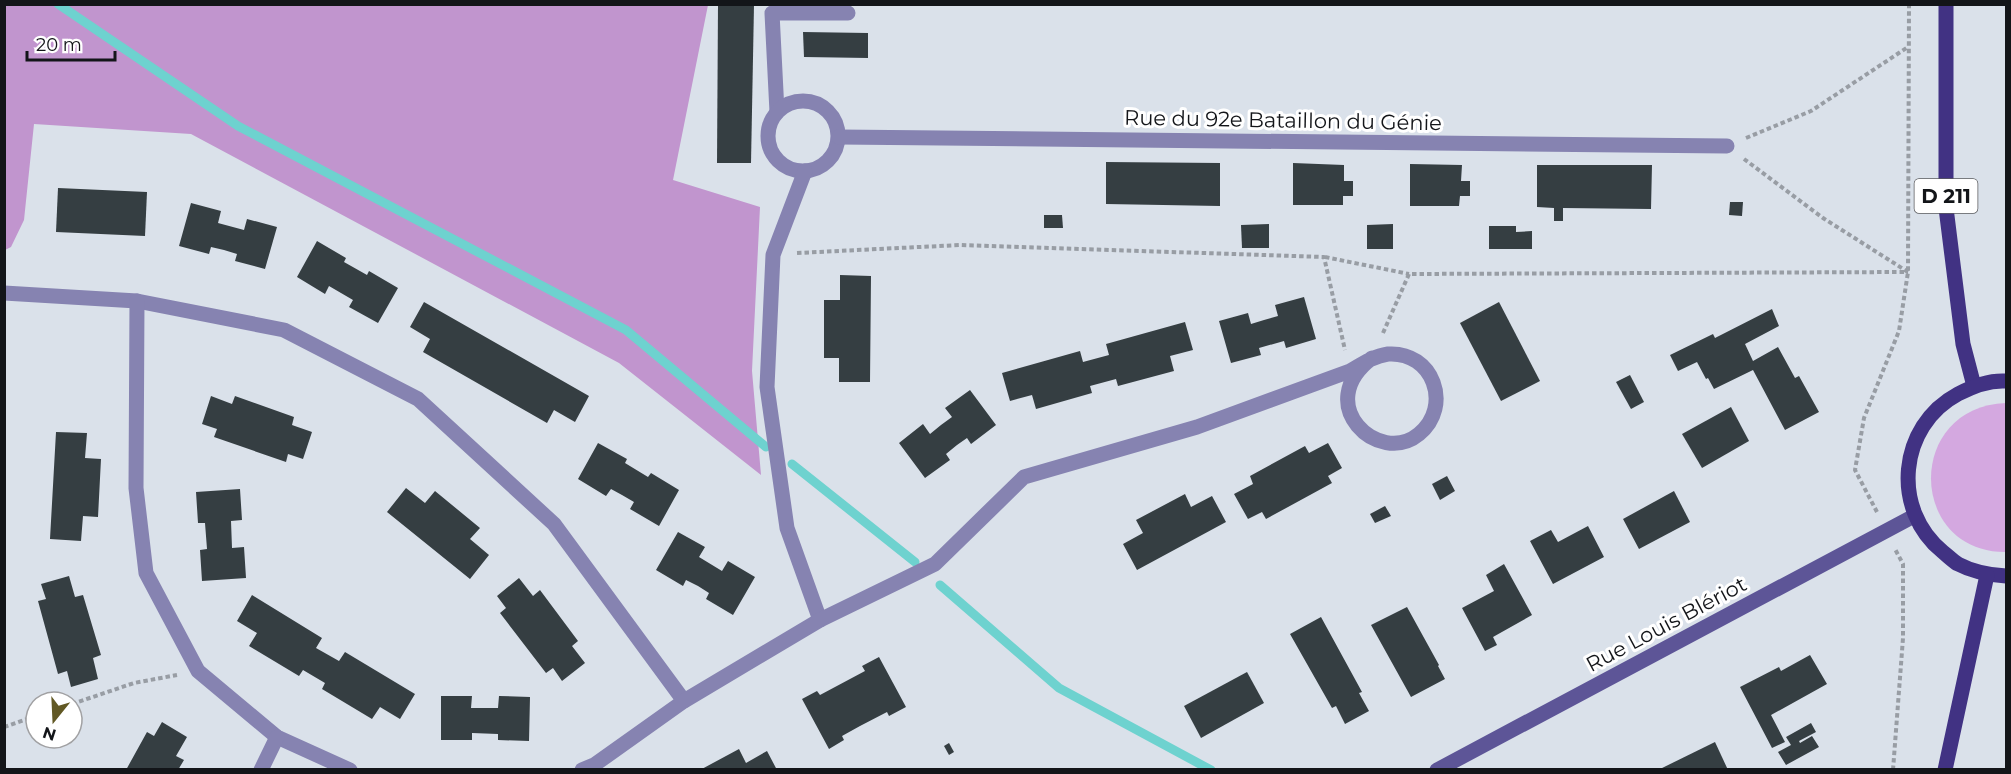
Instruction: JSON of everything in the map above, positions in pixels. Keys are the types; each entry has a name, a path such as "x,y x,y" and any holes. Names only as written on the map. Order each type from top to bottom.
{"main road":[{"name":"D 211","path":"1946,4 1946,208 1963,344 1974,386"},
{"path":"2007,381 1974,386 1946,401 1924,424 1910,453 1907,484 1914,516 1932,543 1957,563 1987,574 2007,576"},
{"path":"1945,770 1987,574"}],"street":[{"path":"777,112 772,13 848,13"},
{"path":"794,101 814,102 828,110 835,120 839,137 836,149 828,161 816,169 805,171 792,169 778,161 771,151 768,133 770,122 777,112 794,101"},
{"name":"Rue du 92e Bataillon du Génie","path":"839,137 1727,146"},
{"path":"805,171 773,255 767,387 788,528 820,620"},
{"path":"4,293 137,301 284,330 418,399 554,524 684,701"},
{"path":"137,301 135,488 146,573 198,671 277,737 350,770"},
{"path":"582,770 594,765 684,701 820,620 936,564 1024,477 1197,427 1350,371 1372,358 1387,354 1402,355 1417,362 1434,382 1437,398 1435,411 1429,424 1410,440 1395,443 1380,442 1360,430 1351,417 1347,396 1351,381 1360,368 1372,358"},
{"name":"Rue Louis Blériot","path":"1437,770 1914,516"},
{"path":"261,770 277,737"}],"path":[{"path":"1893,770 1903,638 1903,564 1855,470 1864,418 1899,331 1908,272 1909,4"},
{"path":"1727,146 1811,111 1909,46"},
{"path":"1727,146 1823,218 1908,272"},
{"path":"773,255 960,245 1324,257 1409,274 1908,272"},
{"path":"1324,257 1350,371"},
{"path":"1372,358 1409,274"},
{"path":"84,700 134,683 198,671"},
{"path":"4,727 24,721"}],"shaded area":[{"path":"5,4 708,5 673,180 760,207 752,371 761,475 619,363 191,134 34,124 24,220 11,247 5,250"},
{"path":"2006,403 2006,552 1974,546 1950,530 1936,506 1931,479 1935,452 1949,428 1973,411"}],"building":[{"path":"718,5 754,5 751,163 717,163"},
{"path":"803,32 868,33 868,58 804,57"},
{"path":"1106,162 1220,163 1220,206 1106,204"},
{"path":"1293,163 1344,165 1344,181 1353,181 1353,196 1343,196 1343,205 1293,205"},
{"path":"1410,164 1462,165 1461,181 1470,181 1470,196 1460,196 1459,206 1410,206"},
{"path":"1537,165 1652,165 1651,209 1563,208 1563,221 1554,221 1554,208 1537,207"},
{"path":"58,188 147,192 145,236 56,232"},
{"path":"1730,202 1743,202 1742,216 1729,215"},
{"path":"191,203 221,211 218,223 244,230 247,219 277,227 265,269 235,261 237,254 224,250 211,247 209,254 179,246"},
{"path":"1044,215 1062,215 1063,228 1044,228"},
{"path":"1269,224 1269,248 1242,248 1241,225"},
{"path":"1393,224 1393,249 1367,249 1367,225"},
{"path":"1489,226 1516,226 1516,232 1532,231 1532,249 1489,249"},
{"path":"317,241 346,258 344,262 367,275 369,271 398,288 378,323 349,307 353,300 329,286 325,294 297,277"},
{"path":"840,275 871,276 870,382 839,382 839,358 824,358 824,300 840,300"},
{"path":"1304,297 1316,339 1286,348 1284,341 1259,348 1261,355 1231,363 1219,321 1248,313 1251,324 1278,316 1275,305"},
{"path":"424,302 589,396 575,422 554,410 547,423 423,352 430,339 410,327"},
{"path":"1499,302 1540,381 1501,401 1460,323"},
{"path":"1772,309 1779,326 1745,344 1753,361 1778,347 1795,378 1799,376 1819,412 1785,430 1753,370 1714,389 1697,362 1678,371 1670,355 1713,334 1715,338"},
{"path":"1185,322 1193,350 1170,356 1174,371 1118,386 1116,379 1090,386 1092,393 1036,409 1032,395 1010,401 1002,373 1080,351 1083,362 1109,355 1106,344"},
{"path":"1630,375 1644,402 1631,409 1616,382"},
{"path":"970,390 996,425 971,444 967,438 957,445 946,454 950,460 925,478 899,443 923,424 930,434 952,417 945,408"},
{"path":"211,396 232,404 235,396 294,417 292,425 312,432 303,459 288,454 286,462 214,437 217,429 202,424"},
{"path":"1731,407 1749,441 1702,468 1682,434"},
{"path":"56,432 87,433 85,458 101,459 98,517 83,516 81,541 50,539"},
{"path":"598,443 627,459 625,463 648,477 651,473 679,490 659,526 630,509 634,502 622,495 611,489 606,496 578,479"},
{"path":"1328,443 1342,468 1328,476 1332,483 1266,519 1262,512 1248,519 1234,494 1253,484 1250,476 1305,446 1309,453"},
{"path":"1447,476 1455,491 1440,500 1432,484"},
{"path":"406,488 425,503 435,491 480,528 470,539 489,555 470,579 387,512"},
{"path":"240,489 242,520 231,521 232,548 244,547 246,578 202,581 200,550 207,549 205,523 198,523 196,492"},
{"path":"1674,491 1690,522 1639,549 1623,519"},
{"path":"1185,494 1191,507 1212,496 1226,522 1137,570 1123,544 1143,533 1136,520"},
{"path":"1385,506 1391,516 1375,523 1370,514"},
{"path":"1588,526 1604,557 1553,584 1530,541 1551,530 1558,542"},
{"path":"678,532 705,547 699,557 722,571 728,561 755,577 733,615 706,599 709,593 698,586 686,580 683,586 656,570"},
{"path":"1504,564 1532,615 1493,637 1497,645 1485,651 1462,608 1494,591 1486,575"},
{"path":"69,576 75,597 83,595 101,655 93,658 98,679 71,687 67,671 58,674 38,601 46,599 41,584"},
{"path":"519,578 533,596 540,590 578,641 572,646 585,663 562,681 553,668 546,673 500,613 506,608 497,596"},
{"path":"252,595 322,638 316,648 339,661 345,652 415,694 400,719 380,707 372,719 322,689 325,683 303,670 299,676 249,646 257,633 237,621"},
{"path":"1407,607 1445,679 1411,697 1371,625"},
{"path":"1321,617 1362,692 1359,693 1369,711 1345,724 1336,706 1332,708 1290,634"},
{"path":"1810,655 1827,684 1771,715 1785,742 1772,748 1740,687 1779,667 1781,671"},
{"path":"879,657 906,707 889,716 887,712 860,726 842,736 844,740 829,749 802,699 817,691 820,695 865,671 862,666"},
{"path":"1247,672 1264,703 1201,738 1184,706"},
{"path":"441,696 472,696 471,708 498,708 499,696 530,697 529,741 498,740 498,734 472,733 472,740 441,740"},
{"path":"162,722 187,737 176,756 184,760 178,770 126,770 147,732 154,736"},
{"path":"1811,723 1816,732 1799,741 1800,743 1812,736 1819,747 1786,765 1778,752 1791,745 1786,737"},
{"path":"1715,742 1728,770 1658,770"},
{"path":"949,743 954,752 949,755 944,746"},
{"path":"739,749 746,763 767,751 777,770 700,770"}],"waterway":[{"path":"58,4 238,126 626,330 766,447"},
{"path":"792,464 915,562"},
{"path":"940,585 1059,688 1211,770"}]}
